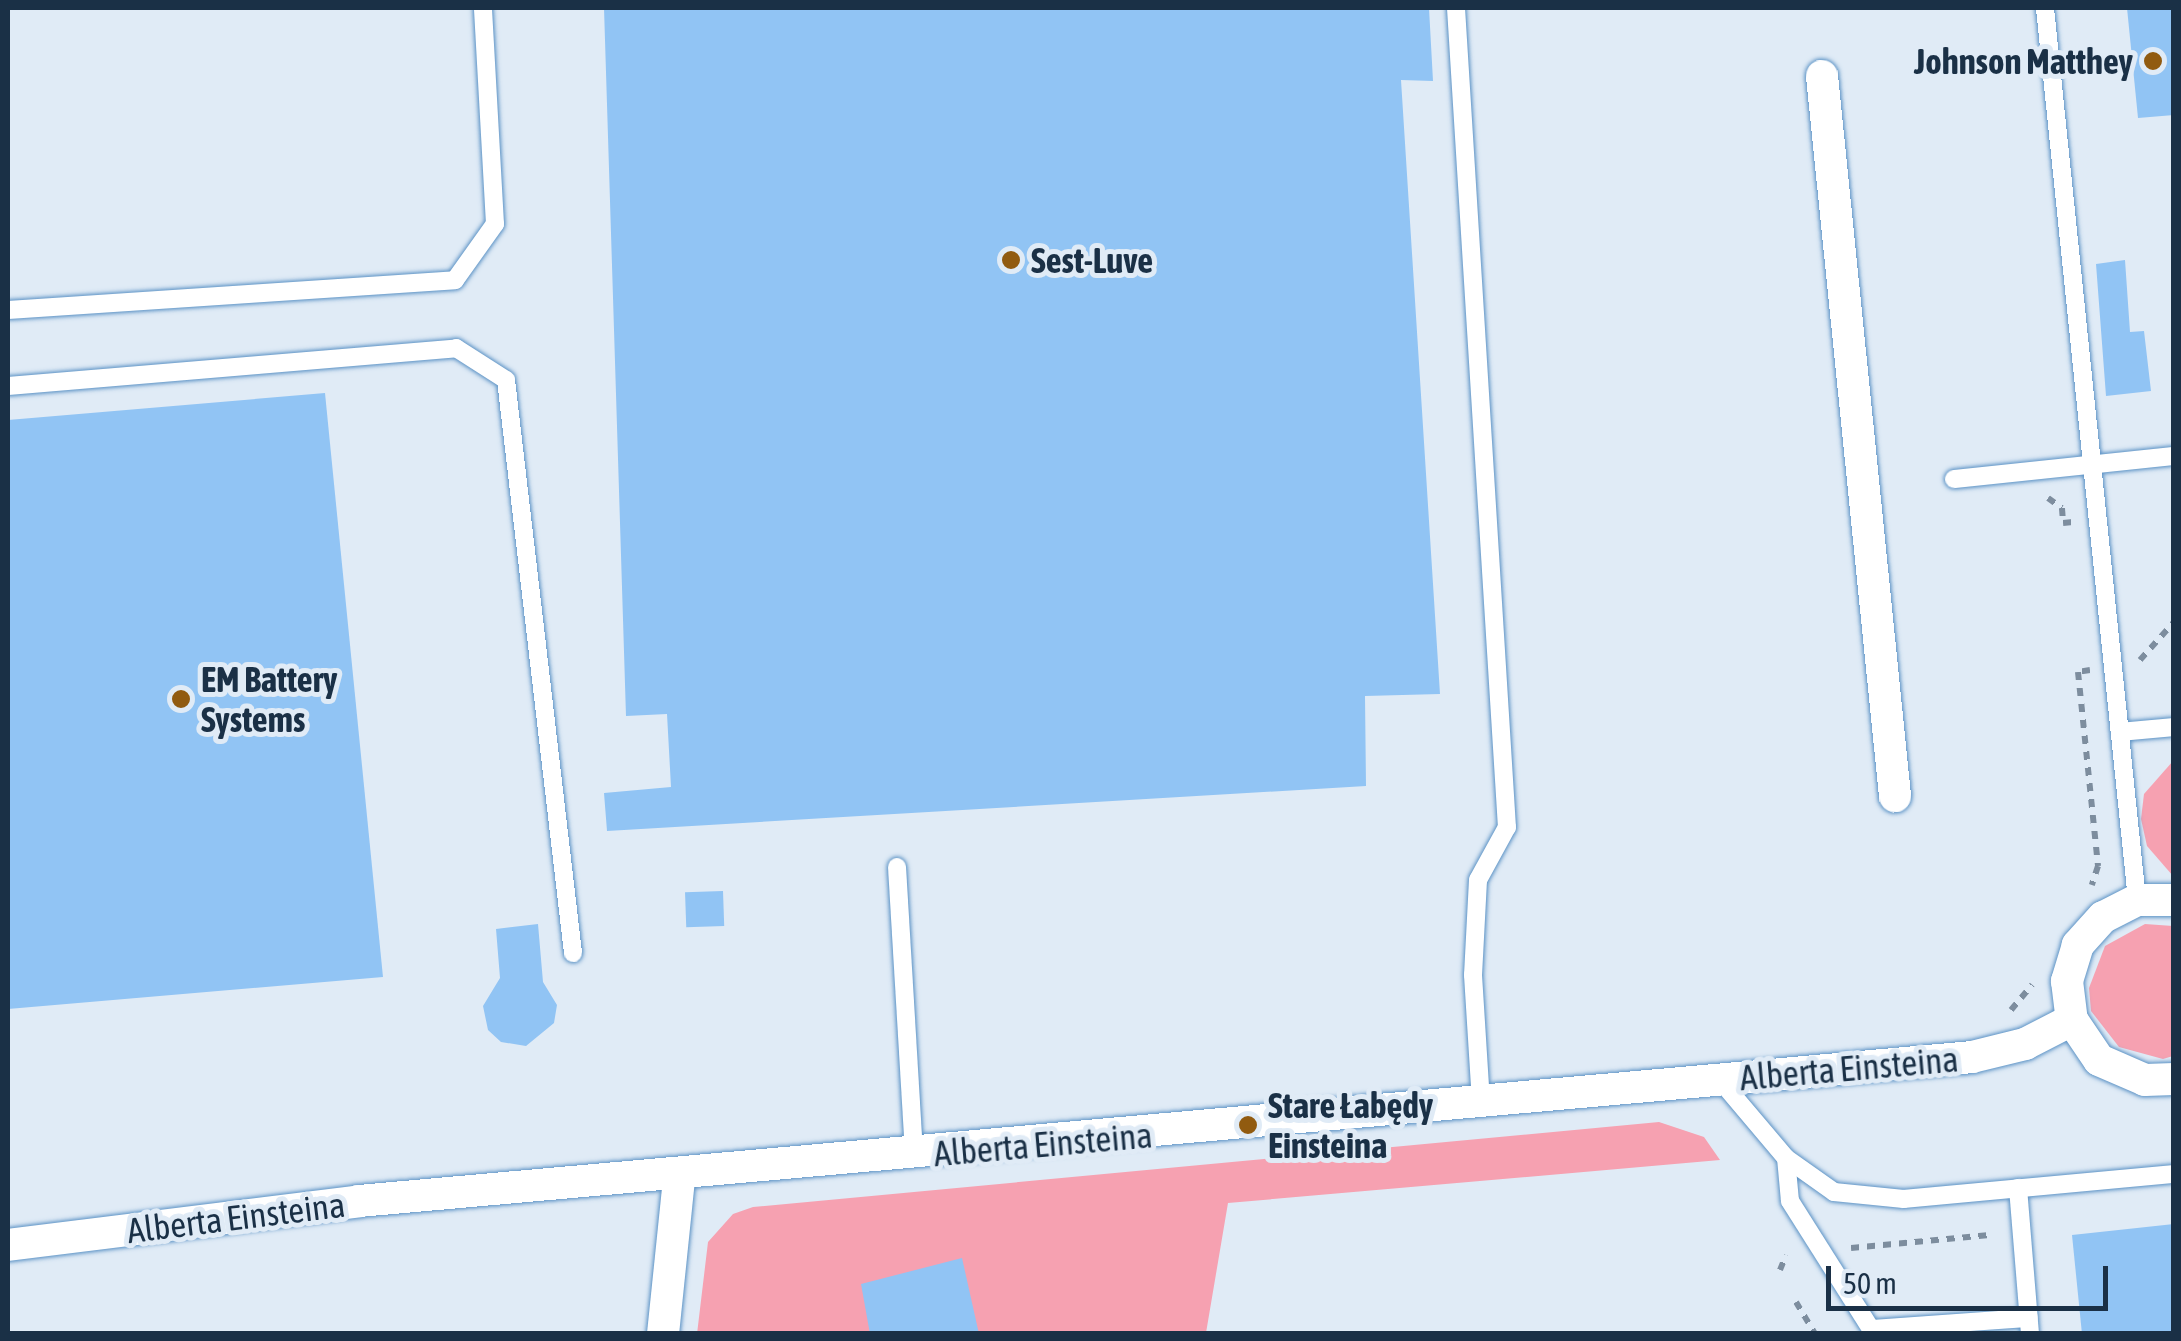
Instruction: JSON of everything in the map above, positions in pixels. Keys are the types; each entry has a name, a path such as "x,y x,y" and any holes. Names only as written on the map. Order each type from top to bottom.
{"street":[{"path":"1822,76 1895,796"},
{"path":"2174,900 2137,900 2102,917 2078,945 2067,981 2072,1020 2099,1060 2121,1073 2174,1079"},
{"name":"Alberta Einsteina","path":"8,1245 359,1201 679,1178 1972,1056 2025,1044 2072,1020"},
{"path":"662,1334 679,1178"}],"lane":[{"path":"8,310 456,280 495,224 483,8"},
{"path":"1456,8 1507,827 1478,880 1473,975 1481,1102"},
{"path":"2045,8 2137,900"},
{"path":"8,386 456,348 506,380 573,952"},
{"path":"1954,478 2174,456"},
{"path":"2120,732 2174,727"},
{"path":"897,867 914,1156"},
{"path":"1720,1080 1786,1158 1834,1192 1904,1199 2174,1174"},
{"path":"1786,1158 1790,1201 1871,1329 2030,1326 2018,1188"}],"path":[{"path":"2082,897 2098,866 2078,672 2136,664 2174,622"},
{"path":"1995,1020 2036,975"},
{"path":"1840,1249 1989,1235"},
{"path":"1780,1270 1786,1255"},
{"path":"1796,1302 1815,1334"}],"shaded area":[{"path":"2173,761 2173,876 2147,846 2141,819 2144,794"},
{"path":"2145,924 2173,926 2173,1056 2163,1059 2119,1047 2091,1011 2089,988 2105,946"},
{"path":"1659,1122 1704,1137 1720,1160 1228,1203 1206,1333 697,1334 708,1242 733,1214 753,1207"}],"building":[{"path":"604,8 1429,8 1433,81 1401,80 1440,694 1365,696 1366,786 607,831 604,793 671,787 667,714 626,716"},
{"name":"Johnson Matthey","path":"2127,8 2174,8 2174,115 2138,118"},
{"path":"2125,260 2130,332 2144,331 2151,391 2106,396 2096,264"},
{"name":"EM Battery Systems","path":"325,393 383,977 8,1009 8,420"},
{"path":"723,891 724,926 686,927 685,892"},
{"path":"538,924 543,982 557,1005 554,1023 526,1046 501,1042 488,1030 483,1006 500,978 496,929"},
{"path":"2174,1224 2174,1334 2082,1334 2072,1235"},
{"path":"962,1258 979,1334 870,1334 861,1284"}],"place":[{"name":"Johnson Matthey","path":"2153,61"},
{"name":"Sest-Luve","path":"1011,260"},
{"name":"EM Battery Systems","path":"181,699"},
{"name":"Stare Łabędy Einsteina","path":"1248,1125"}]}
